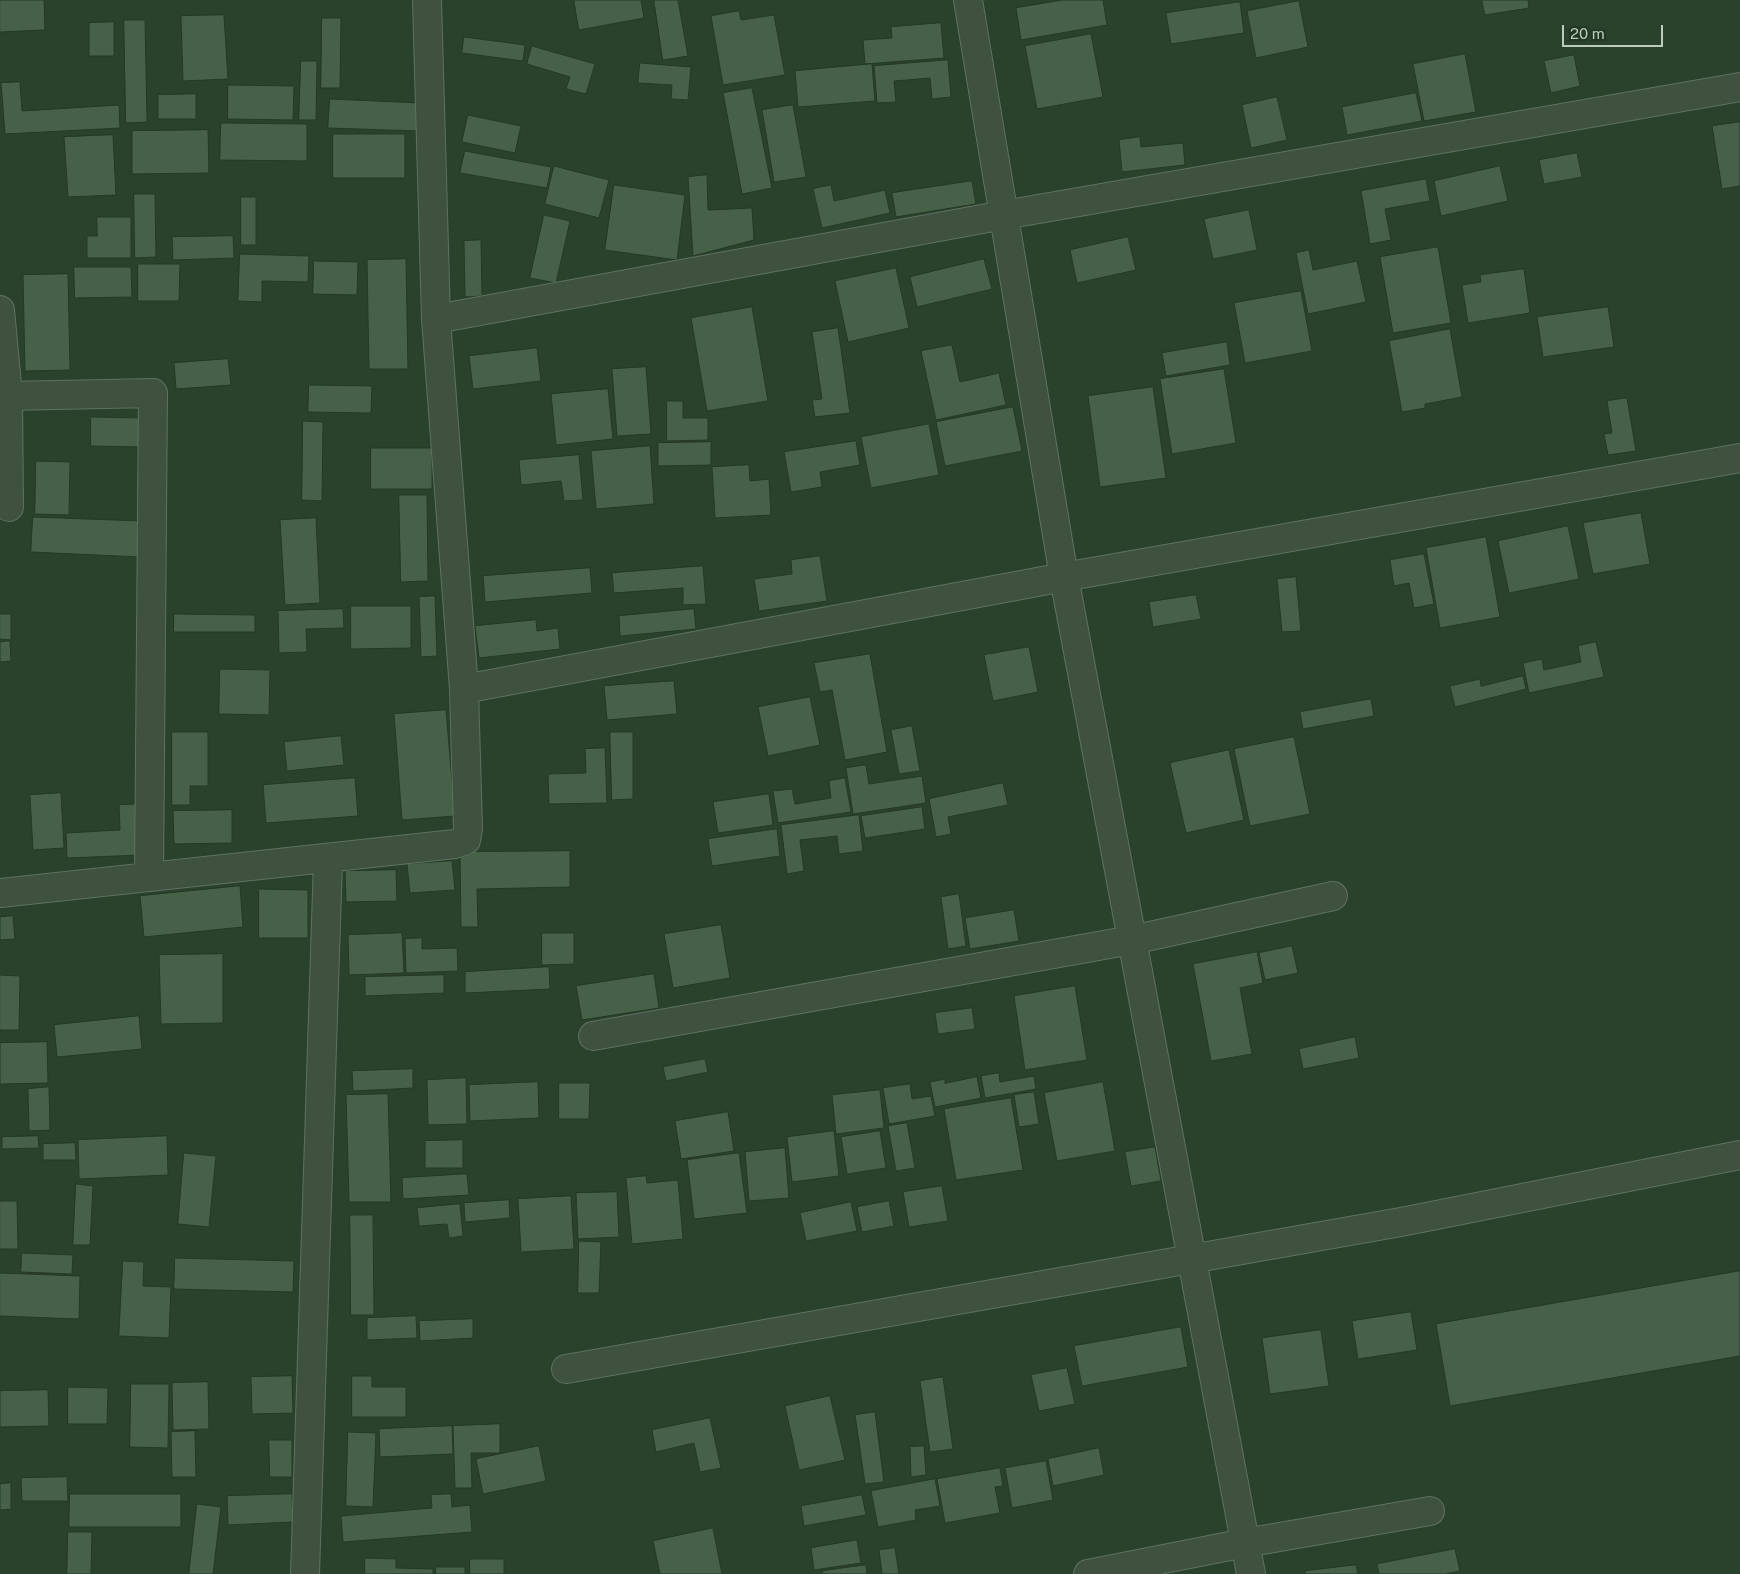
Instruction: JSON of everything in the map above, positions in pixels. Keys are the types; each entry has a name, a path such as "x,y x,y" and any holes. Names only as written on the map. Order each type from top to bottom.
{"street":[{"path":"0,893 328,860 456,844 466,840 468,829 464,689 436,319 427,0"},
{"path":"968,0 1064,577 1251,1574"},
{"path":"436,319 1004,215 1740,87"},
{"path":"0,310 8,396 9,507"},
{"path":"8,396 154,393 149,877"},
{"path":"464,689 1064,577 1740,458"},
{"path":"305,1574 328,860"},
{"path":"593,1036 1132,940 1333,896"},
{"path":"566,1369 1401,1222 1740,1155"},
{"path":"1088,1574 1245,1543 1430,1511"}],"building":[{"path":"0,0 44,0 45,30 0,32"},
{"path":"574,0 641,0 644,18 579,30"},
{"path":"654,0 678,0 688,56 663,60"},
{"path":"1063,0 1103,0 1107,25 1021,40 1016,8"},
{"path":"1482,0 1528,0 1529,8 1485,15"},
{"path":"1299,1 1308,47 1256,58 1247,11"},
{"path":"1240,2 1244,33 1171,44 1166,13"},
{"path":"739,11 741,20 774,15 785,75 723,85 711,16"},
{"path":"224,15 228,79 183,81 181,16"},
{"path":"322,18 341,18 340,88 321,88"},
{"path":"124,20 145,20 147,122 126,123"},
{"path":"114,22 114,56 89,56 89,23"},
{"path":"941,23 944,58 865,64 863,40 892,38 891,27"},
{"path":"1091,34 1103,97 1037,109 1025,46"},
{"path":"464,37 525,45 523,61 462,53"},
{"path":"532,46 595,64 586,94 566,89 570,77 527,64"},
{"path":"1465,54 1476,112 1424,121 1413,64"},
{"path":"1574,55 1580,86 1551,93 1544,61"},
{"path":"948,60 951,97 932,99 930,78 894,81 896,102 877,103 874,66"},
{"path":"301,61 317,61 316,120 299,120"},
{"path":"640,63 691,67 688,100 671,99 672,85 638,83"},
{"path":"872,64 875,101 798,107 795,71"},
{"path":"20,82 22,111 119,105 120,128 5,134 1,83"},
{"path":"228,85 294,86 293,120 228,119"},
{"path":"752,88 772,188 742,194 723,93"},
{"path":"1416,93 1422,121 1347,135 1342,107"},
{"path":"196,94 196,119 158,119 158,95"},
{"path":"1277,97 1287,140 1251,148 1242,105"},
{"path":"330,99 421,103 420,131 328,128"},
{"path":"793,105 806,177 774,182 762,110"},
{"path":"468,115 521,126 515,153 462,142"},
{"path":"1740,122 1740,186 1722,189 1712,126"},
{"path":"221,123 307,124 307,161 220,160"},
{"path":"208,130 209,173 132,174 132,131"},
{"path":"333,134 405,134 405,178 333,178"},
{"path":"113,135 116,195 68,197 64,137"},
{"path":"1140,137 1141,147 1183,143 1185,165 1122,172 1119,140"},
{"path":"465,151 551,167 547,188 460,173"},
{"path":"1577,153 1582,177 1544,184 1539,160"},
{"path":"554,166 609,180 599,218 545,204"},
{"path":"1500,166 1508,201 1441,216 1434,181"},
{"path":"707,175 708,210 752,208 754,240 693,256 688,177"},
{"path":"1426,179 1430,201 1385,209 1391,240 1370,244 1361,191"},
{"path":"972,181 976,204 896,217 892,193"},
{"path":"614,185 685,195 677,260 605,250"},
{"path":"831,185 834,201 885,190 890,213 822,228 813,189"},
{"path":"134,194 155,194 156,257 135,258"},
{"path":"241,197 256,197 256,245 241,245"},
{"path":"1249,210 1257,250 1213,259 1204,219"},
{"path":"544,215 570,221 556,283 530,278"},
{"path":"97,217 131,217 131,258 87,258 87,236 97,236"},
{"path":"233,236 234,258 173,260 172,237"},
{"path":"1128,237 1136,270 1077,283 1070,250"},
{"path":"481,240 482,296 465,297 464,241"},
{"path":"1438,247 1451,323 1393,333 1380,257"},
{"path":"1309,250 1313,270 1357,261 1366,302 1308,314 1296,253"},
{"path":"240,254 309,256 308,282 262,281 262,302 238,301"},
{"path":"406,259 408,369 369,369 367,260"},
{"path":"984,259 992,289 917,307 910,277"},
{"path":"314,261 358,262 357,295 313,294"},
{"path":"138,264 180,264 179,301 138,301"},
{"path":"74,267 131,267 132,297 75,298"},
{"path":"896,268 909,328 848,342 835,281"},
{"path":"1524,269 1530,313 1468,323 1462,285 1481,282 1480,275"},
{"path":"68,274 70,370 25,371 23,275"},
{"path":"1301,291 1312,351 1245,363 1234,303"},
{"path":"752,307 768,401 707,411 691,318"},
{"path":"1608,307 1614,347 1543,357 1537,317"},
{"path":"838,328 850,413 815,417 812,400 822,399 812,332"},
{"path":"1450,329 1462,397 1425,404 1425,408 1402,412 1389,341"},
{"path":"1227,342 1230,365 1166,376 1162,353"},
{"path":"952,345 960,382 999,373 1006,405 936,420 921,351"},
{"path":"537,348 541,381 473,389 469,356"},
{"path":"228,359 231,385 176,389 174,363"},
{"path":"646,367 651,434 617,436 612,369"},
{"path":"1224,369 1236,443 1172,454 1160,379"},
{"path":"309,385 372,386 371,413 308,412"},
{"path":"1153,387 1166,478 1100,487 1088,396"},
{"path":"608,389 613,439 556,445 551,394"},
{"path":"1627,398 1636,451 1608,455 1604,434 1612,433 1607,401"},
{"path":"667,401 683,401 683,418 708,418 708,440 667,441"},
{"path":"1013,407 1022,451 945,466 936,422"},
{"path":"91,417 143,418 143,447 91,446"},
{"path":"303,421 323,422 322,501 302,500"},
{"path":"929,424 939,475 871,488 861,437"},
{"path":"856,441 860,465 820,472 822,487 791,492 784,452"},
{"path":"711,442 711,465 658,466 658,443"},
{"path":"650,446 654,504 596,509 591,451"},
{"path":"371,448 432,448 432,489 371,489"},
{"path":"579,455 583,500 564,501 561,481 521,485 519,460"},
{"path":"36,461 70,462 69,515 35,514"},
{"path":"749,465 750,481 769,479 771,515 715,518 712,467"},
{"path":"399,495 427,495 428,581 401,582"},
{"path":"1641,513 1650,564 1593,574 1583,523"},
{"path":"33,517 142,521 140,557 31,552"},
{"path":"316,518 320,603 285,605 280,520"},
{"path":"1568,526 1579,579 1509,593 1498,541"},
{"path":"1486,537 1500,617 1440,628 1426,548"},
{"path":"1424,554 1434,604 1414,608 1409,583 1394,586 1390,560"},
{"path":"820,556 827,601 759,611 754,579 792,574 791,560"},
{"path":"703,566 706,604 683,605 683,588 614,593 612,573"},
{"path":"590,568 592,593 485,602 483,576"},
{"path":"1296,577 1301,631 1282,632 1277,579"},
{"path":"1196,595 1201,619 1153,627 1149,602"},
{"path":"435,596 437,656 421,657 419,597"},
{"path":"351,606 411,606 411,648 351,649"},
{"path":"343,609 344,628 306,629 307,652 279,653 278,611"},
{"path":"694,609 696,629 620,636 619,616"},
{"path":"0,614 11,614 11,640 0,639"},
{"path":"174,614 255,615 255,632 174,632"},
{"path":"536,620 537,631 558,628 560,649 479,658 475,626"},
{"path":"10,641 11,661 0,662 0,642"},
{"path":"1596,642 1604,677 1529,693 1523,663 1542,659 1544,670 1581,662 1578,646"},
{"path":"1029,647 1038,692 993,701 984,655"},
{"path":"870,654 887,752 845,760 832,690 820,692 814,663"},
{"path":"220,669 270,670 269,715 219,714"},
{"path":"1523,676 1526,689 1455,707 1450,686 1480,679 1481,686"},
{"path":"674,681 677,714 607,720 604,686"},
{"path":"810,697 820,745 768,756 758,707"},
{"path":"1371,699 1374,716 1303,729 1300,712"},
{"path":"446,710 455,816 402,820 394,714"},
{"path":"912,726 920,771 899,774 891,730"},
{"path":"172,732 208,732 208,786 190,786 190,805 172,805"},
{"path":"610,732 633,732 633,799 612,800"},
{"path":"341,736 344,765 287,771 284,742"},
{"path":"1294,737 1310,814 1250,826 1234,749"},
{"path":"605,748 607,803 549,804 548,774 586,773 585,749"},
{"path":"1229,750 1244,820 1186,833 1170,763"},
{"path":"866,765 869,784 922,776 926,803 853,814 846,768"},
{"path":"355,778 358,816 266,823 263,785"},
{"path":"845,778 851,812 778,823 773,791 792,789 795,804 831,798 829,781"},
{"path":"1003,783 1008,805 948,817 951,834 936,837 929,799"},
{"path":"61,793 64,848 33,850 30,795"},
{"path":"769,794 773,825 718,833 713,802"},
{"path":"139,804 142,855 67,858 66,833 120,830 119,805"},
{"path":"922,807 925,829 865,838 861,816"},
{"path":"232,810 232,843 174,844 173,811"},
{"path":"859,815 863,851 839,854 837,836 800,840 804,871 787,874 781,825"},
{"path":"777,829 780,856 712,866 708,839"},
{"path":"570,851 570,887 477,889 478,927 461,927 460,852"},
{"path":"452,861 455,890 410,893 407,864"},
{"path":"396,870 397,901 346,902 345,871"},
{"path":"240,886 243,927 144,937 140,896"},
{"path":"259,889 308,890 308,938 259,938"},
{"path":"959,894 966,946 948,949 941,897"},
{"path":"1014,910 1019,941 970,949 965,918"},
{"path":"13,916 15,939 0,940 0,917"},
{"path":"721,925 730,978 673,988 664,934"},
{"path":"402,933 404,973 349,975 348,935"},
{"path":"542,933 574,933 574,964 542,965"},
{"path":"422,938 422,949 457,948 458,971 406,973 405,939"},
{"path":"1292,946 1298,973 1265,980 1259,953"},
{"path":"1257,952 1263,983 1240,988 1252,1054 1211,1061 1193,964"},
{"path":"223,954 223,1023 161,1024 159,955"},
{"path":"549,967 550,989 465,993 465,972"},
{"path":"654,974 659,1008 582,1020 576,986"},
{"path":"0,975 20,976 19,1030 0,1030"},
{"path":"444,975 444,993 365,996 365,977"},
{"path":"1075,986 1087,1060 1025,1070 1014,996"},
{"path":"972,1008 975,1029 938,1034 935,1013"},
{"path":"139,1016 142,1049 57,1057 54,1025"},
{"path":"1355,1037 1359,1058 1303,1069 1299,1049"},
{"path":"47,1042 48,1083 0,1084 0,1043"},
{"path":"705,1059 708,1072 666,1081 663,1067"},
{"path":"413,1069 413,1088 353,1091 352,1071"},
{"path":"999,1073 1000,1082 1034,1076 1036,1089 985,1098 981,1076"},
{"path":"977,1077 981,1098 935,1107 930,1082 945,1079 945,1083"},
{"path":"466,1078 467,1124 428,1125 427,1080"},
{"path":"538,1082 539,1118 470,1121 469,1085"},
{"path":"1103,1082 1115,1151 1057,1161 1044,1093"},
{"path":"559,1083 590,1083 589,1119 559,1119"},
{"path":"910,1084 912,1099 931,1096 935,1116 889,1124 883,1088"},
{"path":"49,1087 50,1130 29,1131 28,1089"},
{"path":"880,1090 884,1128 836,1134 832,1095"},
{"path":"1034,1092 1039,1124 1019,1127 1014,1095"},
{"path":"388,1094 391,1202 349,1202 346,1095"},
{"path":"1011,1098 1023,1170 956,1180 944,1109"},
{"path":"728,1112 734,1151 681,1159 675,1121"},
{"path":"907,1123 915,1168 896,1171 888,1126"},
{"path":"834,1131 839,1176 792,1182 787,1137"},
{"path":"880,1131 886,1168 847,1174 841,1137"},
{"path":"38,1136 39,1148 2,1149 2,1137"},
{"path":"167,1136 168,1175 79,1179 78,1140"},
{"path":"463,1140 463,1168 425,1168 425,1141"},
{"path":"75,1143 76,1160 43,1160 43,1144"},
{"path":"1155,1147 1161,1181 1131,1186 1125,1152"},
{"path":"785,1148 789,1198 749,1201 745,1152"},
{"path":"184,1153 216,1156 209,1227 178,1224"},
{"path":"739,1153 747,1213 694,1219 687,1160"},
{"path":"467,1174 469,1195 403,1199 402,1178"},
{"path":"646,1176 647,1183 678,1180 683,1239 632,1244 626,1178"},
{"path":"76,1184 93,1186 90,1245 73,1245"},
{"path":"942,1186 948,1221 909,1227 903,1192"},
{"path":"617,1192 619,1237 578,1239 576,1193"},
{"path":"571,1196 574,1249 521,1252 518,1199"},
{"path":"509,1200 510,1218 465,1222 464,1203"},
{"path":"0,1201 17,1201 18,1249 0,1249"},
{"path":"889,1201 894,1226 862,1232 857,1207"},
{"path":"851,1202 857,1231 806,1241 800,1213"},
{"path":"460,1204 463,1236 449,1238 447,1224 419,1226 417,1208"},
{"path":"350,1215 373,1215 374,1315 351,1315"},
{"path":"579,1241 601,1242 599,1293 578,1293"},
{"path":"22,1253 73,1255 72,1274 21,1272"},
{"path":"175,1258 294,1261 293,1292 174,1289"},
{"path":"123,1261 144,1262 143,1286 171,1287 169,1338 119,1336"},
{"path":"1740,1271 1740,1356 1450,1406 1436,1324"},
{"path":"0,1273 80,1276 79,1319 0,1316"},
{"path":"1411,1312 1417,1350 1358,1359 1352,1321"},
{"path":"416,1316 417,1338 367,1340 367,1318"},
{"path":"473,1319 473,1338 420,1341 419,1321"},
{"path":"1181,1327 1188,1367 1082,1386 1074,1346"},
{"path":"1321,1330 1329,1386 1270,1394 1262,1338"},
{"path":"1067,1368 1075,1404 1039,1411 1031,1375"},
{"path":"292,1376 293,1413 252,1414 251,1377"},
{"path":"352,1376 372,1376 372,1387 406,1387 406,1417 352,1417"},
{"path":"943,1377 953,1449 930,1452 920,1381"},
{"path":"208,1382 209,1429 173,1430 172,1383"},
{"path":"131,1384 169,1384 168,1448 130,1447"},
{"path":"68,1387 108,1388 107,1424 68,1424"},
{"path":"48,1390 49,1426 0,1427 0,1391"},
{"path":"830,1396 845,1460 799,1470 785,1406"},
{"path":"875,1412 884,1482 865,1484 855,1415"},
{"path":"710,1418 721,1468 700,1472 694,1443 656,1452 652,1430"},
{"path":"500,1424 500,1453 471,1453 472,1488 455,1488 453,1426"},
{"path":"452,1426 453,1454 380,1457 379,1429"},
{"path":"195,1431 196,1477 172,1477 171,1432"},
{"path":"348,1432 376,1433 373,1507 346,1506"},
{"path":"269,1440 292,1440 292,1477 270,1477"},
{"path":"539,1446 546,1481 483,1494 476,1459"},
{"path":"924,1446 926,1475 911,1477 910,1447"},
{"path":"1099,1448 1104,1475 1053,1486 1048,1459"},
{"path":"1046,1461 1053,1500 1012,1508 1005,1468"},
{"path":"1000,1468 1003,1486 995,1487 1000,1513 945,1523 937,1479"},
{"path":"67,1477 68,1501 22,1501 21,1478"},
{"path":"935,1479 940,1506 915,1510 916,1520 878,1527 871,1491"},
{"path":"11,1483 11,1509 0,1510 0,1484"},
{"path":"70,1494 181,1494 181,1527 69,1527"},
{"path":"292,1494 293,1522 228,1525 227,1496"},
{"path":"451,1494 452,1507 470,1505 472,1532 343,1542 341,1516 432,1508 431,1495"},
{"path":"862,1495 866,1515 804,1526 801,1506"},
{"path":"197,1504 221,1507 213,1574 189,1574"},
{"path":"713,1528 722,1574 660,1574 653,1541"},
{"path":"68,1532 92,1532 91,1574 67,1574"},
{"path":"857,1540 861,1563 814,1570 811,1548"},
{"path":"895,1548 899,1574 882,1574 879,1550"},
{"path":"1455,1549 1460,1571 1445,1574 1379,1574 1377,1564"},
{"path":"365,1558 396,1559 396,1568 433,1569 433,1574 365,1574"},
{"path":"470,1559 504,1559 504,1574 470,1574"},
{"path":"866,1565 867,1574 823,1574 822,1571"},
{"path":"1356,1565 1358,1574 1305,1574 1305,1571"},
{"path":"436,1567 465,1567 465,1574 436,1574"}]}
